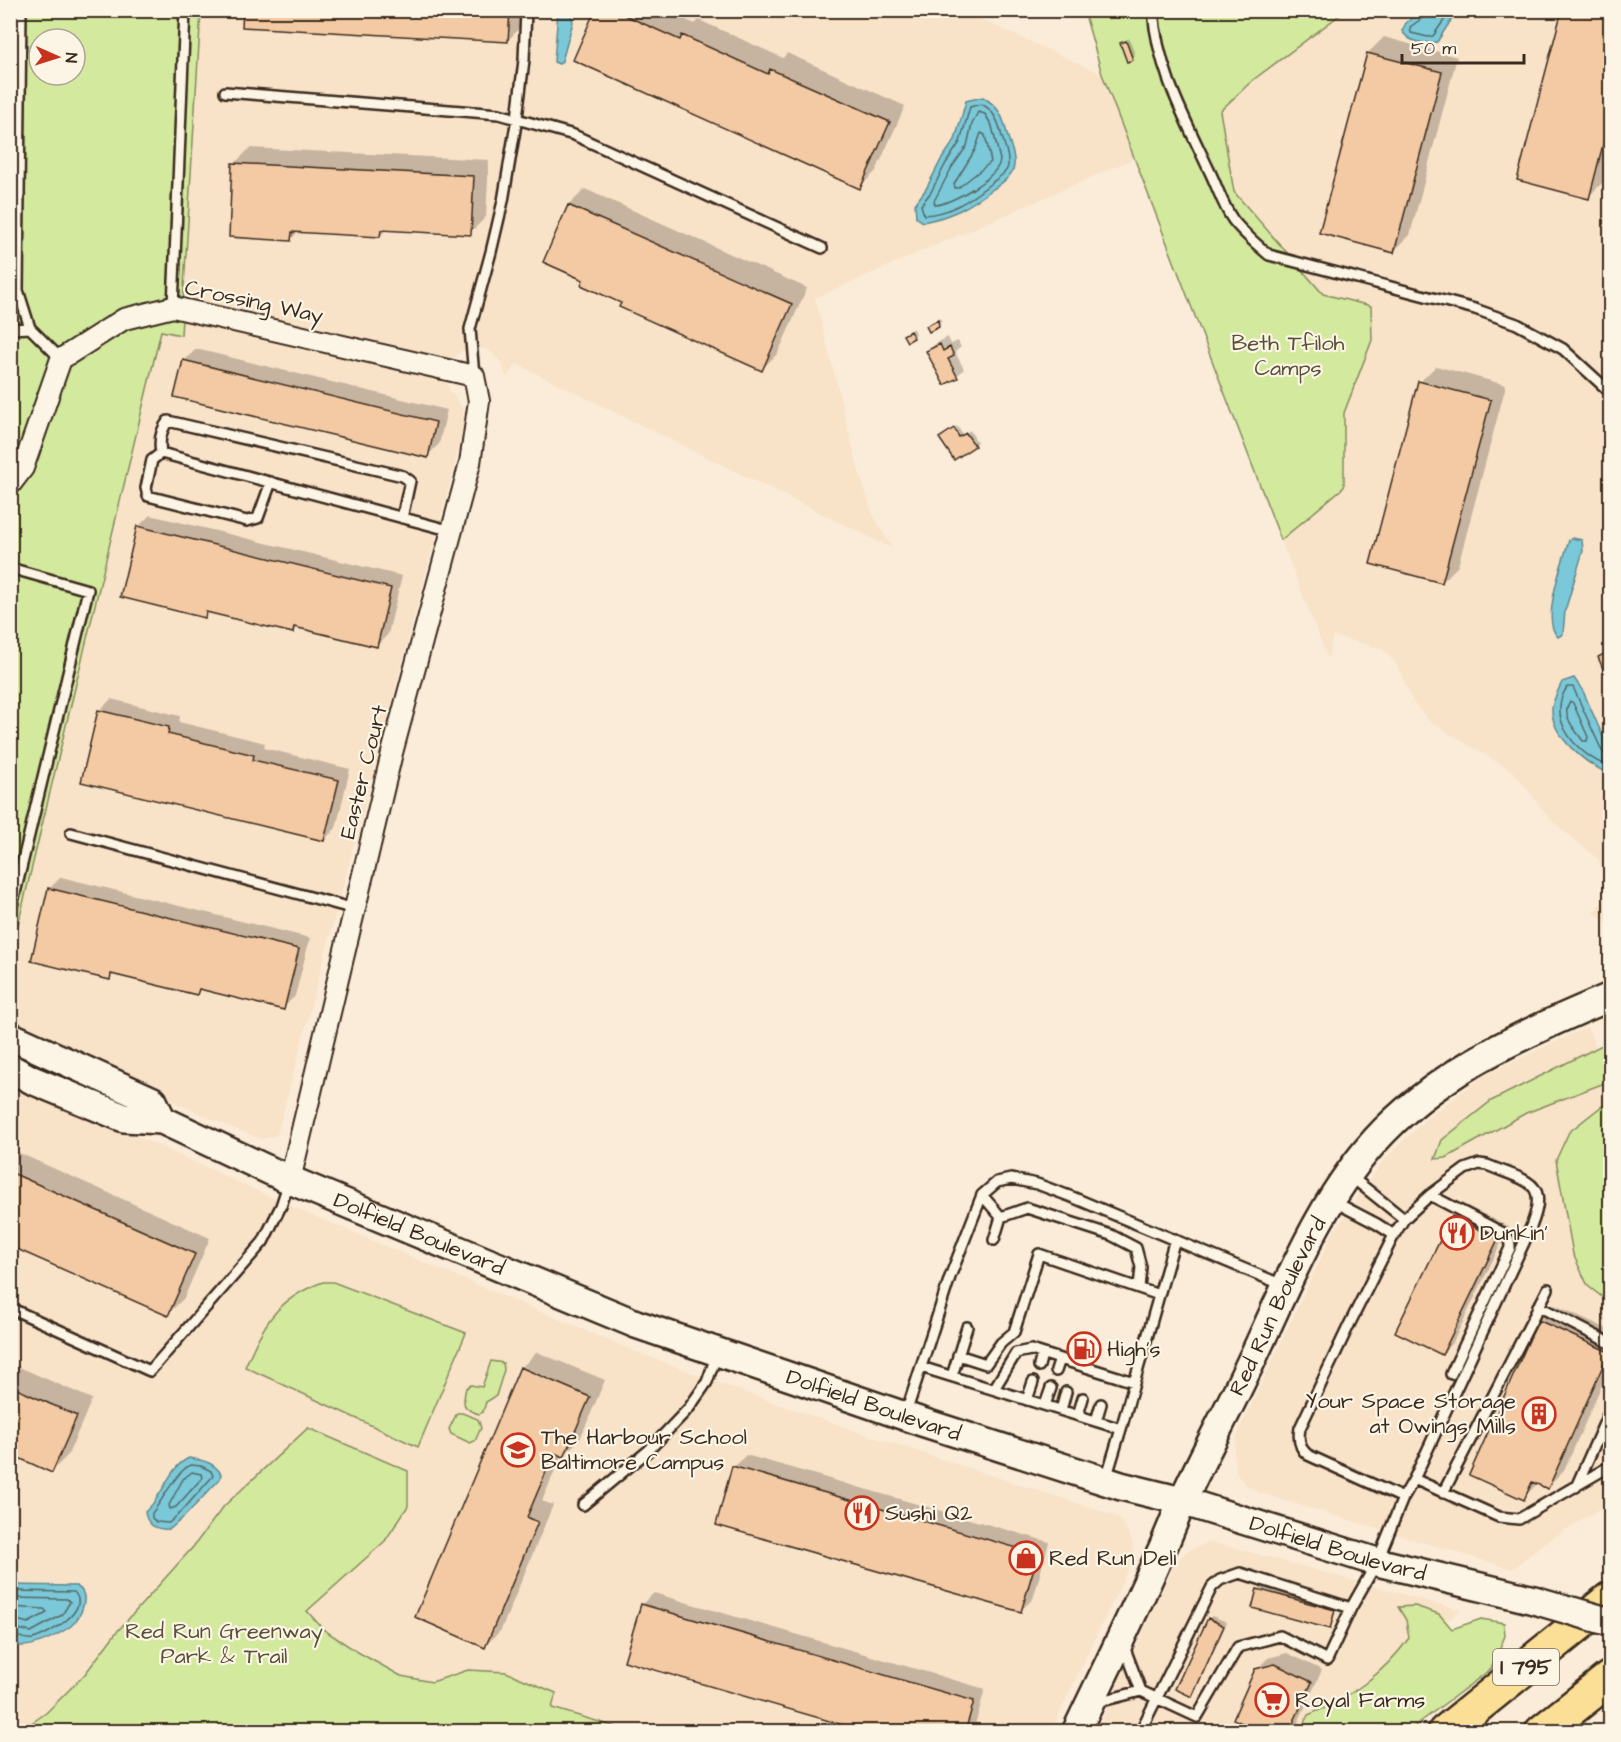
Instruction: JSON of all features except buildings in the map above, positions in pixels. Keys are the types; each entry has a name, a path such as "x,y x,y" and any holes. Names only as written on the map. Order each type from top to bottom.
{"highway":[{"name":"I 795","path":"1445,1731 1611,1599"},
{"name":"I 795","path":"1542,1731 1611,1678"}],"main road":[{"name":"Red Run Boulevard","path":"1076,1731 1122,1637 1182,1501 1331,1200 1348,1174 1385,1130 1449,1077 1521,1036 1611,997"},
{"name":"Dolfield Boulevard","path":"10,1036 153,1101 162,1120"},
{"name":"Dolfield Boulevard","path":"10,1068 32,1080 124,1118 162,1120 290,1180 636,1324 905,1416 1106,1481 1182,1501 1377,1562 1534,1600 1611,1622"}],"street":[{"name":"Crossing Way","path":"61,359 124,320 173,307 474,376"},
{"path":"10,485 23,468 61,359"},
{"name":"Easter Court","path":"290,1180 392,753 470,463 479,401 474,376"}],"lane":[{"path":"21,10 18,290 30,328 61,359"},
{"path":"173,307 185,10"},
{"path":"474,376 470,329 492,252 503,201 524,60 526,10"},
{"path":"1153,10 1155,33 1162,63 1173,92 1232,218 1252,242 1269,255 1475,309 1517,324 1563,349 1611,392"},
{"path":"225,92 499,114 517,118 574,135 822,248"},
{"path":"10,328 30,328"},
{"path":"160,453 161,436 168,422 403,476 410,481 402,518"},
{"path":"160,453 452,531"},
{"path":"160,453 152,460 146,488 148,496 247,521 258,519 271,482"},
{"path":"10,568 88,590 10,914"},
{"path":"71,833 354,909"},
{"path":"1122,1637 1125,1653 1141,1691 1197,1717 1238,1647 1280,1636 1327,1660 1377,1562 1403,1498 1414,1479 1526,1238 1539,1203 1531,1183 1487,1165 1479,1164 1465,1169 1430,1195 1404,1219 1394,1234 1300,1428 1298,1437 1302,1451 1403,1498"},
{"path":"1348,1174 1404,1219"},
{"path":"905,1416 950,1278 982,1195 997,1182 1011,1179 1037,1184 1287,1287"},
{"path":"10,1308 150,1371 263,1242 281,1206 290,1180"},
{"path":"982,1195 1001,1217"},
{"path":"1430,1195 1503,1233 1508,1236 1510,1242 1510,1248 1451,1374"},
{"path":"1331,1200 1394,1234"},
{"path":"1001,1217 1027,1208 1111,1235 1136,1248 1141,1267 1139,1288"},
{"path":"994,1240 1001,1217"},
{"path":"1106,1481 1175,1239"},
{"path":"958,1355 986,1364 1001,1342 1014,1332 1039,1254 1159,1295"},
{"path":"1443,1493 1548,1289"},
{"path":"1538,1306 1611,1343"},
{"path":"952,1376 968,1327"},
{"path":"994,1389 1016,1353 1031,1350 1134,1382"},
{"path":"583,1505 648,1451 689,1408 707,1382 718,1352"},
{"path":"1039,1366 1042,1354"},
{"path":"1056,1371 1060,1359"},
{"path":"1072,1375 1075,1364"},
{"path":"921,1367 1121,1429"},
{"path":"1089,1380 1092,1369"},
{"path":"1107,1386 1110,1375"},
{"path":"1027,1400 1033,1382"},
{"path":"1045,1405 1051,1388"},
{"path":"1061,1410 1066,1392"},
{"path":"1078,1415 1083,1398"},
{"path":"1096,1421 1101,1404"},
{"path":"1576,1486 1611,1410"},
{"path":"1414,1479 1499,1517 1520,1519 1605,1469"},
{"path":"1140,1731 1212,1587 1220,1580 1240,1573 1352,1608"},
{"path":"1089,1704 1141,1691"}],"shaded area":[{"path":"201,11 962,11 1102,74 1135,158 815,298 859,472 873,515 892,548 517,364 506,377 503,364 488,349 463,350 450,361 447,378 449,390 463,409 463,426 456,459 277,1135 261,1139 134,1084 11,1025 11,954 161,330 181,335"},
{"path":"1345,11 1610,11 1610,889 1608,889 1599,860 1551,820 1514,772 1429,721 1413,702 1397,665 1382,648 1333,636 1328,659 1281,540 1344,487 1344,413 1372,340 1323,294 1234,192 1220,111 1253,80"},
{"path":"1610,896 1610,931 1606,922 1593,912"},
{"path":"1587,1027 1610,1078 1610,1502 1546,1542 1512,1569 1260,1493 1249,1487 1238,1476 1235,1464 1234,1452 1237,1435 1333,1233 1383,1161 1426,1119 1483,1076"},
{"path":"11,1079 304,1212 629,1349 870,1436 1116,1516 1123,1523 1132,1542 1133,1554 1129,1567 1051,1731 631,1731 552,1708 468,1670 432,1682 401,1676 324,1630 307,1611 385,1541 308,1428 224,1506 193,1547 115,1634 85,1674 46,1713 20,1731 11,1721"},
{"path":"1207,1543 1224,1545 1460,1610 1318,1731 1096,1732 1175,1563 1186,1552"}],"green space":[{"path":"11,11 201,11 181,335 161,331 11,954"},
{"name":"Beth Tfiloh Camps","path":"1084,11 1345,11 1253,80 1220,111 1234,192 1323,294 1371,306 1372,340 1344,413 1344,487 1281,540 1102,74"},
{"path":"1610,1041 1610,1081 1526,1113 1446,1158 1435,1159 1442,1140 1491,1101"},
{"path":"1610,1105 1610,1303 1588,1286 1573,1254 1556,1160 1569,1132 1602,1106"},
{"path":"323,1282 333,1282 466,1333 418,1447 245,1367 266,1326 283,1305 294,1296"},
{"path":"491,1361 503,1363 504,1370 496,1396 486,1402 483,1412 479,1414 466,1408 464,1402 466,1388 471,1385 482,1387"},
{"path":"457,1413 478,1419 481,1428 475,1441 470,1443 451,1434 449,1429"},
{"name":"Red Run Greenway Park & Trail","path":"308,1428 408,1471 408,1506 385,1541 307,1611 324,1630 401,1676 432,1682 468,1670 506,1672 556,1693 552,1708 630,1731 20,1731 46,1713 85,1674 115,1634 193,1547 224,1506"},
{"path":"1415,1606 1439,1614 1452,1629 1481,1619 1504,1623 1505,1636 1491,1669 1408,1731 1300,1731 1308,1715 1351,1693 1388,1663 1409,1638 1406,1620 1398,1607"}],"water":[{"path":"558,11 570,11 573,22 562,61 559,64 554,62"},
{"path":"1422,11 1457,11 1437,42 1427,43 1413,40 1402,31 1406,23"},
{"path":"983,97 997,108 1002,117 1014,157 1013,170 1002,183 968,206 952,214 923,222 916,217 915,204 955,140 966,101"},
{"path":"1572,538 1582,540 1583,551 1565,611 1563,634 1558,637 1553,629 1552,605 1562,562 1569,540"},
{"path":"1574,678 1583,691 1610,753 1610,774 1581,757 1557,730 1552,709 1556,696 1562,682"},
{"path":"189,1458 211,1464 221,1474 220,1479 170,1529 153,1526 148,1521 145,1512 178,1465"},
{"path":"10,1585 76,1586 83,1594 83,1606 75,1622 53,1637 30,1645 18,1645 11,1638"}],"place":[{"name":"Dunkin'","path":"1457,1233"},
{"name":"High's","path":"1084,1349"},
{"name":"Your Space Storage at Owings Mills","path":"1539,1414"},
{"name":"The Harbour School Baltimore Campus","path":"518,1450"},
{"name":"Sushi Q2","path":"862,1513"},
{"name":"Red Run Deli","path":"1026,1558"},
{"name":"Royal Farms","path":"1272,1700"}]}
